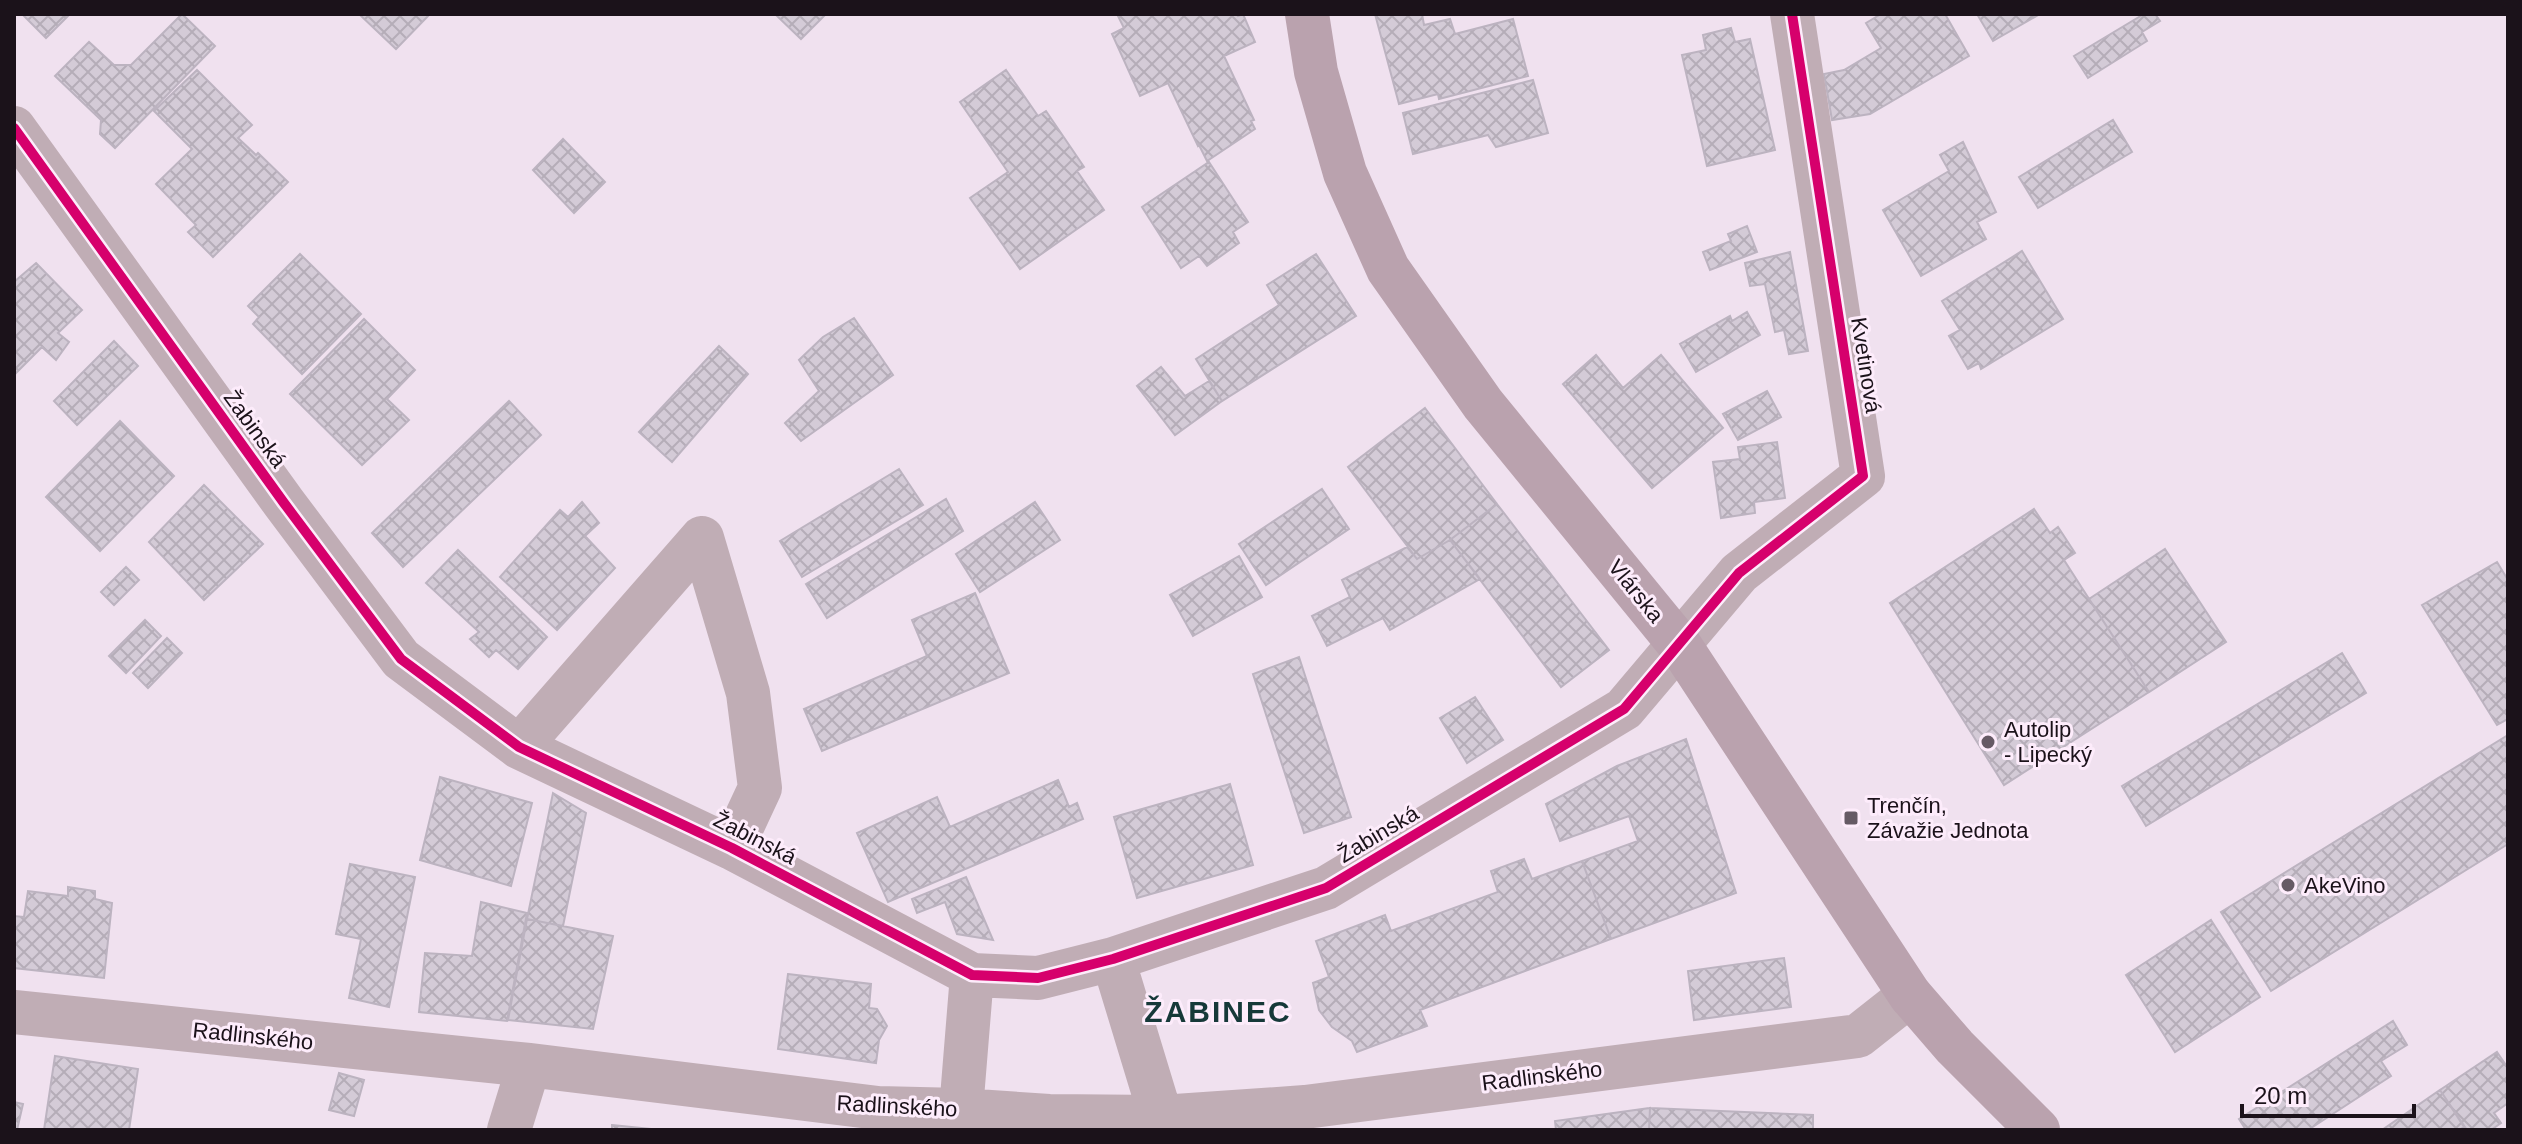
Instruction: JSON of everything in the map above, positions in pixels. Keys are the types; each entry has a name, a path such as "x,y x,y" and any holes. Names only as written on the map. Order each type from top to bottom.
{"main road":[{"name":"Vlárska","path":"1307,14 1316,72 1345,173 1388,269 1483,404 1679,644 1910,995 1955,1047 2038,1130"}],"street":[{"name":"Kvetinová","path":"1679,644 1739,573 1863,476 1792,14"},
{"name":"Žabinská","path":"14,128 284,503 401,659 519,747 732,848 972,975 1038,978 1113,959 1326,888 1624,709 1679,644"},
{"name":"Žabinská","path":"519,747 702,538 748,693 760,788 732,848"},
{"path":"1113,959 1161,1117"},
{"path":"961,1110 972,975"},
{"name":"Radlinského","path":"14,1012 529,1065 878,1108 1049,1116 1161,1117 1305,1107 1858,1036 1910,995"},
{"path":"509,1130 529,1065"}],"building":[{"path":"22,14 70,14 46,38"},
{"path":"182,14 215,46 115,148 100,134 101,120 55,76 89,42 114,65 131,65"},
{"path":"359,14 430,14 396,49"},
{"path":"775,14 826,14 801,39"},
{"path":"1117,14 1243,14 1255,42 1224,56 1254,120 1251,121 1255,129 1207,161 1168,83 1140,96 1112,34 1124,28"},
{"path":"1375,14 1422,14 1424,25 1450,19 1455,34 1513,19 1528,76 1439,99 1438,94 1399,104"},
{"path":"1881,14 1945,14 1969,56 1870,114 1832,120 1824,74 1844,70 1881,48 1866,23"},
{"path":"1977,14 2040,14 1993,41"},
{"path":"2144,14 2155,14 2160,21 2142,32 2147,41 2088,78 2074,56"},
{"path":"1731,28 1735,42 1750,39 1775,150 1707,166 1682,55 1706,50 1703,35"},
{"path":"197,70 252,125 238,138 288,182 213,257 188,232 196,225 156,184 192,149 154,111"},
{"path":"1006,70 1038,116 1046,111 1084,167 1077,171 1104,210 1020,269 970,198 1008,172 960,102"},
{"path":"1533,80 1548,133 1496,147 1488,135 1413,154 1403,113"},
{"path":"2113,120 2132,152 2038,208 2019,177"},
{"path":"563,139 605,182 574,213 533,170"},
{"path":"1963,142 1996,212 1977,222 1986,239 1921,276 1883,210 1949,171 1940,155"},
{"path":"1209,162 1248,222 1233,232 1239,243 1207,266 1199,256 1181,268 1142,207"},
{"path":"1747,226 1757,252 1710,270 1703,252 1731,241 1728,234"},
{"path":"2022,251 2063,319 1981,369 1979,363 1968,369 1949,336 1960,330 1942,301"},
{"path":"1790,252 1808,351 1789,354 1784,330 1775,332 1765,284 1750,286 1745,263"},
{"path":"300,254 361,314 302,374 253,324 259,317 248,306"},
{"path":"1316,254 1356,316 1222,401 1196,359 1279,305 1267,285"},
{"path":"36,263 82,310 58,333 69,342 56,360 42,347 14,375 14,282"},
{"path":"1747,312 1760,335 1696,372 1680,344 1730,316 1732,321"},
{"path":"854,318 893,375 801,441 785,423 819,391 799,360 823,337"},
{"path":"364,319 415,370 387,399 409,420 362,465 290,394"},
{"path":"114,341 138,366 77,425 54,401"},
{"path":"719,346 748,374 672,462 639,432"},
{"path":"1596,355 1623,388 1661,355 1723,428 1652,488 1563,384"},
{"path":"1161,367 1185,396 1209,381 1222,401 1175,435 1137,386"},
{"path":"1767,391 1781,417 1738,440 1723,414"},
{"path":"509,401 541,435 403,567 372,533"},
{"path":"1425,408 1497,504 1450,540 1417,559 1348,467"},
{"path":"120,421 174,476 100,551 46,497"},
{"path":"1777,442 1785,498 1754,502 1755,513 1721,518 1713,462 1740,459 1738,447"},
{"path":"899,469 923,505 802,577 780,541"},
{"path":"204,485 263,544 204,600 149,542"},
{"path":"1322,489 1349,529 1266,585 1239,544"},
{"path":"946,499 963,531 827,618 806,584"},
{"path":"582,502 599,523 585,536 615,568 557,630 500,577 560,510 568,517"},
{"path":"1035,502 1060,540 980,592 956,554"},
{"path":"1497,504 1609,650 1561,687 1450,540"},
{"path":"2034,509 2050,533 2058,527 2075,553 2064,560 2149,692 2004,785 1890,603"},
{"path":"1450,540 1480,579 1390,630 1383,618 1327,646 1312,616 1350,597 1342,580 1407,547 1417,559"},
{"path":"2165,549 2226,642 2149,692 2089,599"},
{"path":"458,550 547,637 518,669 496,650 489,657 470,639 479,632 426,583"},
{"path":"1239,556 1262,597 1193,636 1170,595"},
{"path":"2497,562 2508,580 2508,719 2497,725 2422,605"},
{"path":"126,567 139,580 114,605 101,592"},
{"path":"975,593 1009,673 822,751 804,709 927,656 912,620"},
{"path":"145,620 161,636 126,673 109,656"},
{"path":"167,638 182,653 148,688 133,673"},
{"path":"2342,653 2366,693 2146,826 2122,786"},
{"path":"1299,657 1351,817 1304,833 1253,674"},
{"path":"1475,697 1503,740 1467,763 1440,718"},
{"path":"2508,735 2508,844 2271,991 2221,912"},
{"path":"1686,739 1736,893 1611,939 1582,861 1638,841 1629,816 1560,841 1546,804 1617,766"},
{"path":"440,777 532,803 511,886 420,860"},
{"path":"1058,780 1069,807 1077,803 1083,819 888,902 857,833 937,797 950,827"},
{"path":"1230,784 1253,865 1137,898 1114,817"},
{"path":"553,793 586,813 563,926 527,919"},
{"path":"1524,859 1532,879 1582,861 1611,939 1420,1010 1427,1026 1357,1052 1352,1041 1332,1027 1319,1010 1313,983 1329,977 1316,941 1385,915 1391,931 1498,892 1491,871"},
{"path":"350,864 415,877 389,1007 349,998 361,939 336,934"},
{"path":"966,877 993,940 957,934 945,902 917,913 912,899"},
{"path":"68,887 95,891 95,899 112,903 104,978 14,968 14,916 24,917 28,891 68,896"},
{"path":"481,902 527,913 507,1021 419,1012 425,953 472,956"},
{"path":"527,919 613,936 593,1029 508,1020"},
{"path":"2211,920 2260,997 2175,1052 2126,975"},
{"path":"1784,958 1791,1007 1694,1020 1688,971"},
{"path":"788,974 871,984 869,1008 877,1009 887,1026 879,1040 876,1063 778,1049"},
{"path":"2393,1021 2407,1045 2381,1061 2391,1076 2308,1130 2246,1130 2239,1119"},
{"path":"2497,1052 2508,1068 2508,1103 2494,1113 2501,1123 2491,1130 2467,1130 2440,1090"},
{"path":"55,1056 138,1069 129,1130 44,1130"},
{"path":"339,1073 364,1080 354,1116 329,1110"},
{"path":"2440,1090 2464,1127 2459,1130 2382,1130"},
{"path":"14,1102 23,1104 17,1130 14,1130"},
{"path":"1650,1108 1813,1115 1813,1130 1649,1130"},
{"path":"1650,1108 1649,1130 1556,1130 1555,1121"},
{"path":"612,1125 661,1130 612,1130"}],"cycle path":[{"path":"14,128 284,503 401,659 519,747 732,848 972,975 1038,978 1113,959 1326,888 1624,709 1739,573 1863,476 1792,14"}],"place":[{"name":"Autolip - Lipecký","path":"1988,742"},
{"name":"Trenčín, Závažie Jednota","path":"1851,818"},
{"name":"AkeVino","path":"2288,885"}],"district":[{"name":"ŽABINEC","path":"1218,1011"}]}
